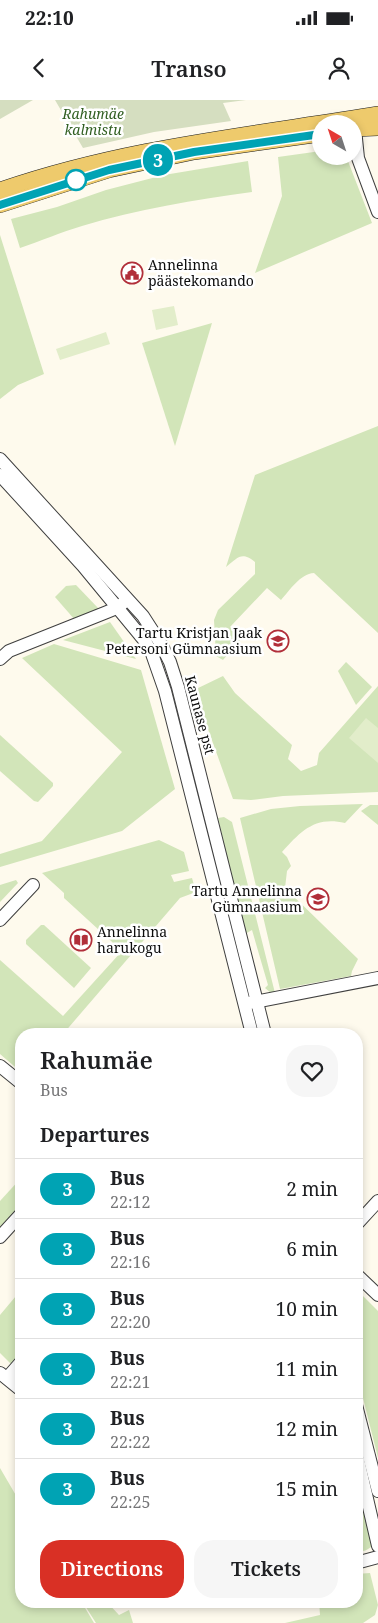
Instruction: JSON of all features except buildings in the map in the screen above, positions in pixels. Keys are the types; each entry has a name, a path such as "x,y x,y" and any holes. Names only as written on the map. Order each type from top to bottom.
{"main road":[{"path":"0,190 122,155 193,142 378,114"},
{"path":"362,129 378,128"},
{"path":"0,205 109,170 194,152 312,135"}],"street":[{"path":"361,165 378,212"},
{"name":"Kaunase pst","path":"0,459 123,602 151,651 160,675 251,1002 262,1028"},
{"name":"Kaunase pst","path":"0,476 123,602"},
{"path":"0,659 9,651 123,602"},
{"path":"0,920 33,884"},
{"path":"251,1002 378,978"},
{"name":"Kaunase pst","path":"251,1002 252,1028"},
{"path":"0,1066 15,1078"},
{"path":"363,1217 378,1201"},
{"path":"0,1238 15,1221"},
{"path":"363,1281 378,1295"},
{"path":"15,1367 3,1376 15,1385"},
{"path":"363,1432 378,1491"},
{"path":"363,1474 374,1511 378,1546"},
{"path":"363,1561 378,1557"}],"green space":[{"name":"Rahumäe kalmistu","path":"0,100 33,100 0,119"},
{"name":"Rahumäe kalmistu","path":"55,100 246,100 223,103 231,121 154,132 83,148"},
{"path":"312,152 312,165 349,165 372,223 255,273 282,196 278,157"},
{"path":"248,161 252,192 145,210 103,220 74,228 20,248 11,219 57,207 106,190 164,175"},
{"path":"0,235 44,374 18,385 0,399"},
{"path":"174,306 178,325 156,330 152,310"},
{"path":"212,323 175,446 142,343"},
{"path":"106,332 110,344 60,360 56,349"},
{"path":"378,426 378,633 314,573 300,579 281,600 267,588 230,627 242,638 223,660 216,656 214,620 218,610 255,574 255,562 243,556 226,567 255,475"},
{"path":"76,585 99,609 75,620 55,597 66,586"},
{"path":"110,622 136,659 63,640"},
{"path":"54,644 141,670 175,789 122,831 0,867 0,854 42,841 122,752 22,658"},
{"path":"346,662 372,687 356,705 338,671"},
{"path":"223,676 235,693 292,745 288,759 301,771 317,765 319,753 378,686 378,792 283,796 251,800 233,799 194,690"},
{"path":"366,718 378,728 378,763 349,738"},
{"path":"0,735 53,783 53,786 38,802 34,801 0,771"},
{"path":"363,804 345,823 325,822 309,827 282,852 287,857 291,866 287,871 285,888 358,959 351,976 280,989 240,818 271,809"},
{"path":"370,805 378,805 378,825 361,811"},
{"path":"224,817 232,822 275,993 271,993 265,988 268,985 252,930 245,934 218,818"},
{"path":"159,840 184,852 189,871 171,875 174,882 192,878 196,892 180,898 68,1028 15,1028 15,1067 0,1054 0,960 63,1016 122,951 64,898 64,893 42,873"},
{"path":"16,880 18,883 0,902 0,885"},
{"path":"41,925 44,925 91,968 74,988 26,944 26,940"},
{"path":"15,1185 15,1216 0,1232 0,1201"},
{"path":"363,1296 378,1311 378,1458 363,1398"},
{"path":"15,1297 15,1368 0,1353 0,1315"},
{"path":"0,1468 15,1494 15,1608 85,1608 94,1623 0,1623"},
{"path":"363,1505 373,1545 363,1551"},
{"path":"370,1573 378,1605 375,1615 363,1623 285,1623 320,1615 320,1608 363,1608 363,1574"},
{"path":"86,1608 112,1608 119,1615 129,1610 133,1623 96,1623"}],"bus line":[{"name":"3","path":"0,205 109,170 194,152 312,135"}],"place":[{"name":"Annelinna päästekomando","path":"132,273"},
{"name":"Tartu Kristjan Jaak Petersoni Gümnaasium","path":"278,641"},
{"name":"Tartu Annelinna Gümnaasium","path":"318,899"},
{"name":"Annelinna harukogu","path":"81,940"}]}
